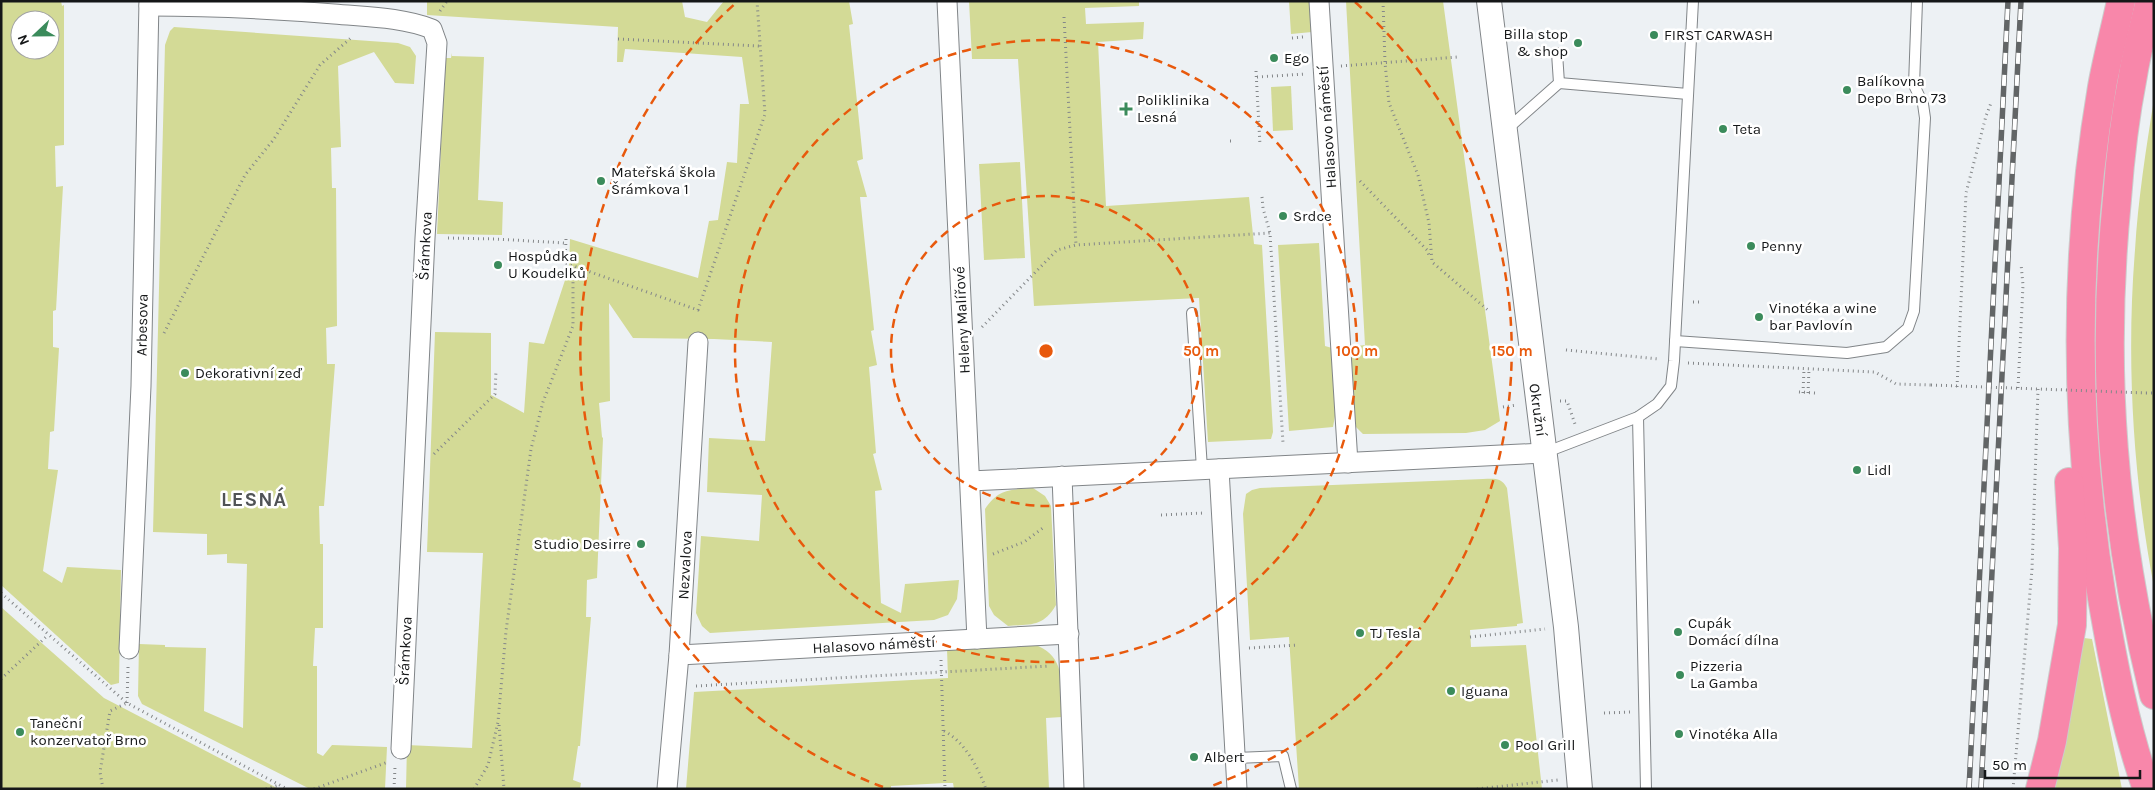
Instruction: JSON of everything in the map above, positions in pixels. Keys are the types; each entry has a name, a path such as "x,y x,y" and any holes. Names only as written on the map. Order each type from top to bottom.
{"highway":[{"path":"2108,1 2102,86 2084,229 2080,334 2082,436 2090,512 2112,656 2146,789"},
{"path":"2102,86 2121,1"},
{"path":"2150,1 2133,75 2121,148 2110,292 2109,351 2111,423 2118,508 2138,627 2154,694"},
{"path":"2040,789 2052,741 2072,626 2073,548 2069,491 2070,408 2080,334"}],"street":[{"name":"Heleny Malířové","path":"947,1 977,639"},
{"name":"Halasovo náměstí","path":"1319,1 1348,463"},
{"name":"Okružní","path":"1489,1 1566,628 1580,789"},
{"name":"Šrámkova","path":"149,3 382,18 419,24 432,29 437,43 398,754"},
{"name":"Arbesova","path":"129,649 141,386 149,3"},
{"name":"Nezvalova","path":"667,789 679,655 698,342"},
{"path":"970,481 1544,453"},
{"path":"1211,469 1236,758 1237,789"},
{"path":"1062,476 1074,789"},
{"name":"Halasovo náměstí","path":"679,655 1069,634"}],"lane":[{"path":"1544,453 1638,417 1657,404 1671,386 1674,361 1693,1"},
{"path":"1675,341 1847,353 1886,347 1908,328 1914,311 1925,118 1923,104 1914,85 1917,1"},
{"path":"1557,53 1559,83"},
{"path":"1504,132 1559,83 1688,94"},
{"path":"1192,313 1211,469"},
{"path":"1638,417 1646,789"},
{"path":"1236,758 1283,756 1291,789"}],"path":[{"path":"448,238 566,241 565,263 698,310 765,114 757,1"},
{"path":"1383,1 1385,63 1389,103 1418,176 1429,223 1432,262"},
{"path":"1064,17 1076,245"},
{"path":"164,333 245,175 274,139 320,65 354,36"},
{"path":"618,39 760,46"},
{"path":"1340,66 1458,57"},
{"path":"1256,71 1260,145"},
{"path":"1257,77 1307,74"},
{"path":"1957,387 1966,193 1991,103"},
{"path":"1230,141 1235,141"},
{"path":"1360,181 1427,250 1432,262 1489,311"},
{"path":"1262,197 1270,234 1283,443"},
{"path":"981,329 1057,250 1076,245 1270,234"},
{"path":"2018,388 2023,285 2021,264"},
{"path":"474,789 488,765 498,722 506,630 531,450 542,402 573,326 573,266"},
{"path":"1693,302 1701,302"},
{"path":"1566,350 1703,364 1875,372 1896,384 2154,393"},
{"path":"1804,369 1801,392 1816,394"},
{"path":"1808,393 1809,369"},
{"path":"413,474 495,394 496,370"},
{"path":"2013,789 2032,569 2038,389"},
{"path":"1559,402 1567,401 1575,424"},
{"path":"1503,407 1517,405"},
{"path":"1204,506 1205,523"},
{"path":"974,558 1000,553 1024,542 1063,511"},
{"path":"1161,515 1205,513"},
{"path":"1,594 127,703 287,789"},
{"path":"1470,637 1528,631"},
{"path":"1,679 48,635"},
{"path":"1244,648 1298,645"},
{"path":"127,703 129,649"},
{"path":"676,685 701,686 1070,665"},
{"path":"941,672 945,789"},
{"path":"103,789 100,772 110,711 127,703"},
{"path":"1604,713 1623,712"},
{"path":"498,722 504,789"},
{"path":"943,730 954,736 980,771 986,789"},
{"path":"314,789 398,754"},
{"path":"1478,789 1546,781"},
{"path":"266,789 280,785"}],"green space":[{"path":"1,1 61,1 62,6 64,5 64,145 55,146 56,187 63,186 56,310 53,311 53,347 59,348 54,431 50,432 48,469 58,470 43,571 62,583 67,567 121,570 119,683 111,685 1,585"},
{"path":"427,1 682,1 685,17 707,22 724,1 849,1 853,24 849,25 863,159 857,161 867,197 860,197 874,330 871,331 877,365 869,367 876,453 873,454 882,490 875,491 881,603 901,613 905,584 959,580 957,599 948,615 934,620 710,633 702,626 696,613 701,536 759,541 762,495 707,492 709,438 765,441 772,342 633,338 609,303 610,401 599,403 603,438 597,578 587,580 586,617 591,617 580,746 578,746 573,780 581,783 580,789 406,789 407,745 472,748 483,553 427,552 435,332 491,333 491,395 524,413 529,342 544,344 569,268 570,239 698,278 709,221 718,220 727,162 737,163 740,104 749,104 742,57 625,49 623,62 617,62 618,27 427,15"},
{"path":"969,1 1139,1 1139,6 1085,8 1086,24 1144,22 1143,39 1098,42 1106,206 1249,197 1254,244 1262,245 1273,432 1271,439 1208,442 1199,298 1034,306 1018,59 972,59"},
{"path":"1289,1 1310,1 1312,32 1291,34"},
{"path":"1346,1 1443,1 1500,421 1485,430 1466,433 1363,434 1356,427 1353,416 1348,347 1365,345"},
{"path":"174,27 398,43 410,47 416,56 414,84 395,83 374,52 338,66 341,147 331,148 332,188 336,188 337,326 326,328 327,364 335,364 324,506 319,506 320,544 323,544 323,628 315,628 313,666 317,666 317,753 323,756 332,745 387,747 385,789 310,789 142,704 138,696 139,644 206,648 204,711 243,728 247,564 227,563 227,554 207,555 207,534 153,532 165,45 170,31"},
{"path":"452,53 452,56 484,57 478,200 503,202 502,235 437,234 445,58 451,58"},
{"path":"1291,86 1293,130 1273,131 1271,87"},
{"path":"2154,99 2154,587 2136,462 2131,334 2136,231"},
{"path":"1020,162 1025,258 984,260 979,164"},
{"path":"1319,243 1325,346 1332,348 1335,416 1333,427 1289,431 1278,245"},
{"name":"TJ Tesla","path":"1500,480 1507,488 1523,623 1517,624 1517,626 1470,630 1471,647 1526,645 1542,789 1299,789 1289,637 1250,640 1243,514 1246,494 1260,488"},
{"path":"1033,488 1045,496 1051,506 1056,605 1041,621 1008,626 994,615 989,606 985,509 995,497 1006,491"},
{"path":"1,607 104,698 279,789 1,789"},
{"path":"2084,638 2092,639 2122,789 2050,789"},
{"path":"1028,643 1041,647 1050,654 1060,671 1062,717 1046,718 1049,789 954,789 953,783 945,783 891,786 891,789 686,789 694,692 948,678 947,649"}],"railway":[{"path":"1969,789 2008,1"},
{"path":"1981,789 2021,1"}],"place":[{"name":"FIRST CARWASH","path":"1654,35"},
{"name":"Billa stop & shop","path":"1578,43"},
{"name":"Ego","path":"1274,58"},
{"name":"Balíkovna Depo Brno 73","path":"1847,90"},
{"name":"Poliklinika Lesná","path":"1126,109"},
{"name":"Teta","path":"1723,129"},
{"name":"Mateřská škola Šrámkova 1","path":"601,181"},
{"name":"Srdce","path":"1283,216"},
{"name":"Penny","path":"1751,246"},
{"name":"Hospůdka U Koudelků","path":"498,265"},
{"name":"Vinotéka a wine bar Pavlovín","path":"1759,317"},
{"name":"Dekorativní zeď","path":"185,373"},
{"name":"Lidl","path":"1857,470"},
{"name":"Studio Desirre","path":"641,544"},
{"name":"Cupák Domácí dílna","path":"1678,632"},
{"name":"TJ Tesla","path":"1360,633"},
{"name":"Pizzeria La Gamba","path":"1680,675"},
{"name":"Iguana","path":"1451,691"},
{"name":"Taneční konzervatoř Brno","path":"20,732"},
{"name":"Vinotéka Alla","path":"1679,734"},
{"name":"Pool Grill","path":"1505,745"},
{"name":"Albert","path":"1194,757"}],"district":[{"name":"LESNÁ","path":"254,499"}]}
